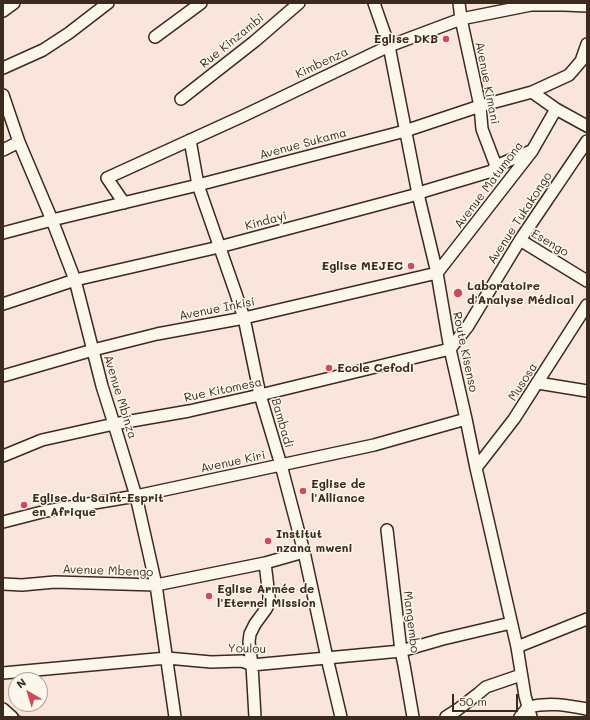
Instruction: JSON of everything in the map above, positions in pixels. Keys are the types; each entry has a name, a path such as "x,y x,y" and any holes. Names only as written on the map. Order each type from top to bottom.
{"street":[{"path":"3,11 14,3"},
{"path":"3,68 43,50 69,33 108,3"},
{"path":"155,37 201,3"},
{"name":"Rue Kinzambi","path":"182,99 255,41 299,3"},
{"name":"Route Kisenso","path":"374,3 389,46 418,194 437,273 450,349 510,623 517,647 529,712"},
{"name":"Avenue Kimani","path":"459,3 461,19 480,106 482,129 496,166"},
{"name":"Kimbenza","path":"124,202 107,178 243,116 389,46 461,19 531,4 587,6"},
{"name":"Avenue Sukama","path":"3,233 198,185 405,131 480,106 532,92 569,75 581,61 587,44"},
{"path":"532,92 587,126"},
{"name":"Avenue Mbinza","path":"3,95 18,142 52,220 75,280 102,386 136,496 156,586 175,717"},
{"name":"Avenue Matumona","path":"437,273 532,151 556,108"},
{"name":"Bambadi","path":"190,140 198,185 244,318 260,395 304,552 326,658 341,717"},
{"name":"Avenue Tukakongo","path":"450,349 468,326 520,240 587,141"},
{"path":"3,150 18,142"},
{"name":"Kindayi","path":"3,304 75,280 219,246 418,194 492,171 496,166 532,151"},
{"name":"Esengo","path":"520,240 587,281"},
{"name":"Avenue Inkisi","path":"3,376 92,350 157,334 244,318 437,273"},
{"name":"Musosa","path":"476,468 514,419 587,305"},
{"name":"Rue Kitomesa","path":"3,456 42,440 114,424 189,411 450,349"},
{"path":"538,383 587,391"},
{"name":"Avenue Kiri","path":"3,522 46,511 136,496 374,445 466,419"},
{"name":"Mangembo","path":"387,530 401,651 413,717"},
{"name":"Avenue Mbengo","path":"3,584 22,585 54,582 156,586 265,563 304,552"},
{"path":"255,717 252,665 248,642 255,624 269,603 265,563"},
{"path":"517,647 587,619"},
{"name":"Youlou","path":"3,673 167,658 211,662 242,661 252,665 401,651 510,623"},
{"path":"446,717 486,687 521,675"},
{"path":"520,717 540,705 566,704 587,709"},
{"path":"3,709 12,717"}],"waterway":[{"path":"13,712 21,717"}],"place":[{"name":"Eglise DKB","path":"446,39"},
{"name":"Eglise MEJEC","path":"411,266"},
{"name":"Laboratoire d'Analyse Médical","path":"458,293"},
{"name":"Ecole Cefodi","path":"329,368"},
{"name":"Eglise de l'Alliance","path":"303,491"},
{"name":"Eglise du Saint-Esprit en Afrique","path":"24,505"},
{"name":"Institut nzana mweni","path":"268,541"},
{"name":"Eglise Armée de l'Eternel Mission","path":"209,596"}]}
